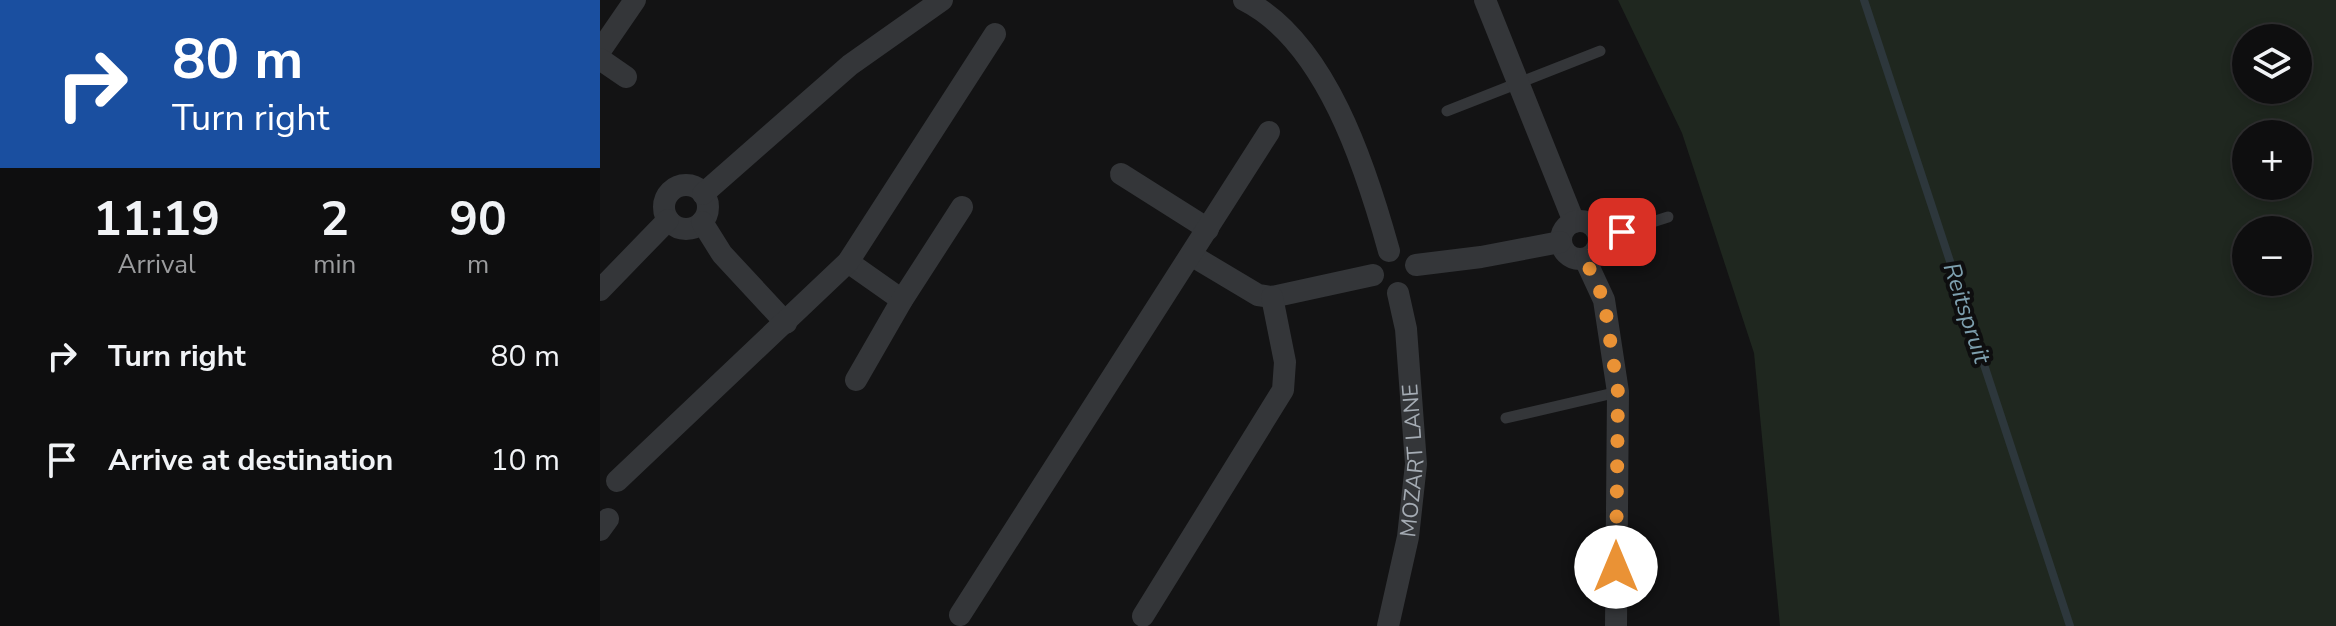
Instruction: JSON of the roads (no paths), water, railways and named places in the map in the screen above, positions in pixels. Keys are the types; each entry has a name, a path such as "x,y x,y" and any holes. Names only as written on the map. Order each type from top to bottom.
{"street":[{"path":"600,51 635,0"},
{"path":"1244,0 1265,14 1319,71 1366,175 1389,251"},
{"path":"1485,0 1574,222"},
{"path":"703,194 826,84 935,2"},
{"path":"617,481 848,262 995,34"},
{"path":"600,59 626,77"},
{"path":"960,615 1269,132"},
{"path":"1121,174 1208,229"},
{"path":"691,186 703,194 707,208 702,222 683,228 668,220 664,204 671,191 677,187 691,186"},
{"path":"856,380 902,300 962,207"},
{"path":"600,290 668,220"},
{"path":"702,222 722,254 786,323"},
{"path":"1574,222 1591,224 1597,230 1599,239 1593,254 1585,259 1569,256 1560,242 1566,226 1574,222"},
{"path":"1416,265 1560,242"},
{"path":"1389,251 1407,253 1416,265 1415,280 1405,291 1383,290 1373,275 1375,262 1389,251"},
{"path":"1191,255 1258,295 1272,297 1373,275"},
{"path":"1585,259 1604,300 1618,392 1616,626"},
{"path":"848,262 902,300"},
{"name":"MOZART LANE","path":"1388,626 1408,537 1416,464 1406,329 1398,293"},
{"path":"1143,616 1283,390 1285,362 1272,297"}],"lane":[{"path":"1447,111 1600,51"},
{"path":"1599,239 1668,217"},
{"path":"1506,418 1618,392"}],"waterway":[{"name":"Reitspruit","path":"1864,0 2070,626"}]}
